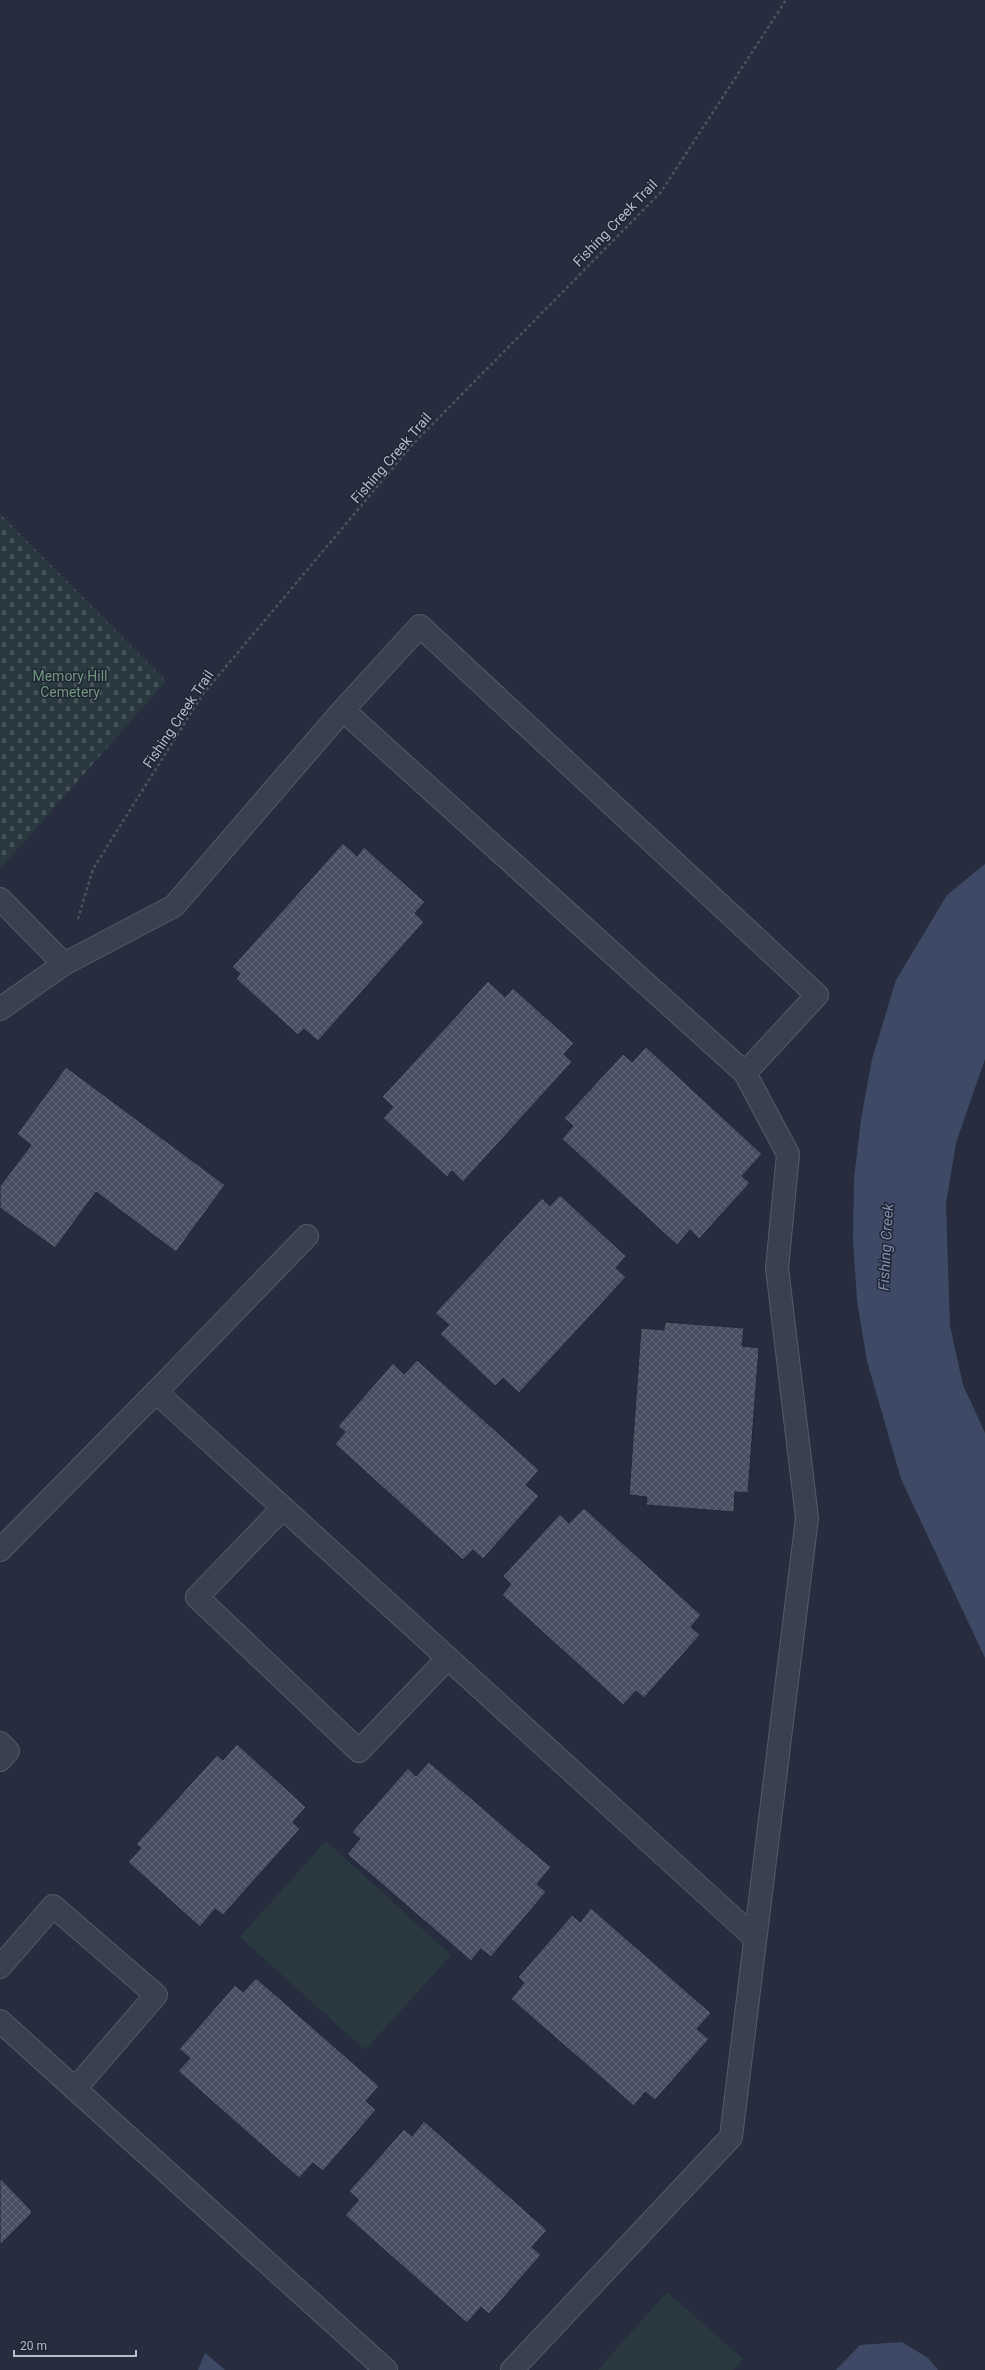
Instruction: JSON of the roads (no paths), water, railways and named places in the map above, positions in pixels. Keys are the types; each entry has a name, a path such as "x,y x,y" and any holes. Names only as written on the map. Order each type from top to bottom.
{"street":[{"path":"0,1009 64,964 174,906 342,710 420,626 816,995 745,1073"},
{"path":"342,710 745,1073 788,1154 777,1268 807,1518 731,2138 512,2370"},
{"path":"0,899 64,964"},
{"path":"0,1550 308,1236"},
{"path":"156,1392 755,1938"},
{"path":"283,1508 197,1597 359,1751 448,1658"},
{"path":"0,1743 8,1751 0,1760"},
{"path":"0,1967 53,1906 156,1995 75,2089"},
{"path":"0,2021 386,2370"}],"water":[{"name":"Fishing Creek","path":"985,864 985,1059 956,1143 946,1204 950,1326 963,1385 985,1433 985,1658 901,1479 867,1361 857,1301 853,1240 854,1179 861,1119 872,1059 896,980 947,895"},
{"path":"902,2342 928,2358 938,2370 836,2370 860,2345"},
{"path":"205,2353 225,2370 198,2370"}],"park label":[{"name":"Memory Hill Cemetery","path":"70,684"}]}
